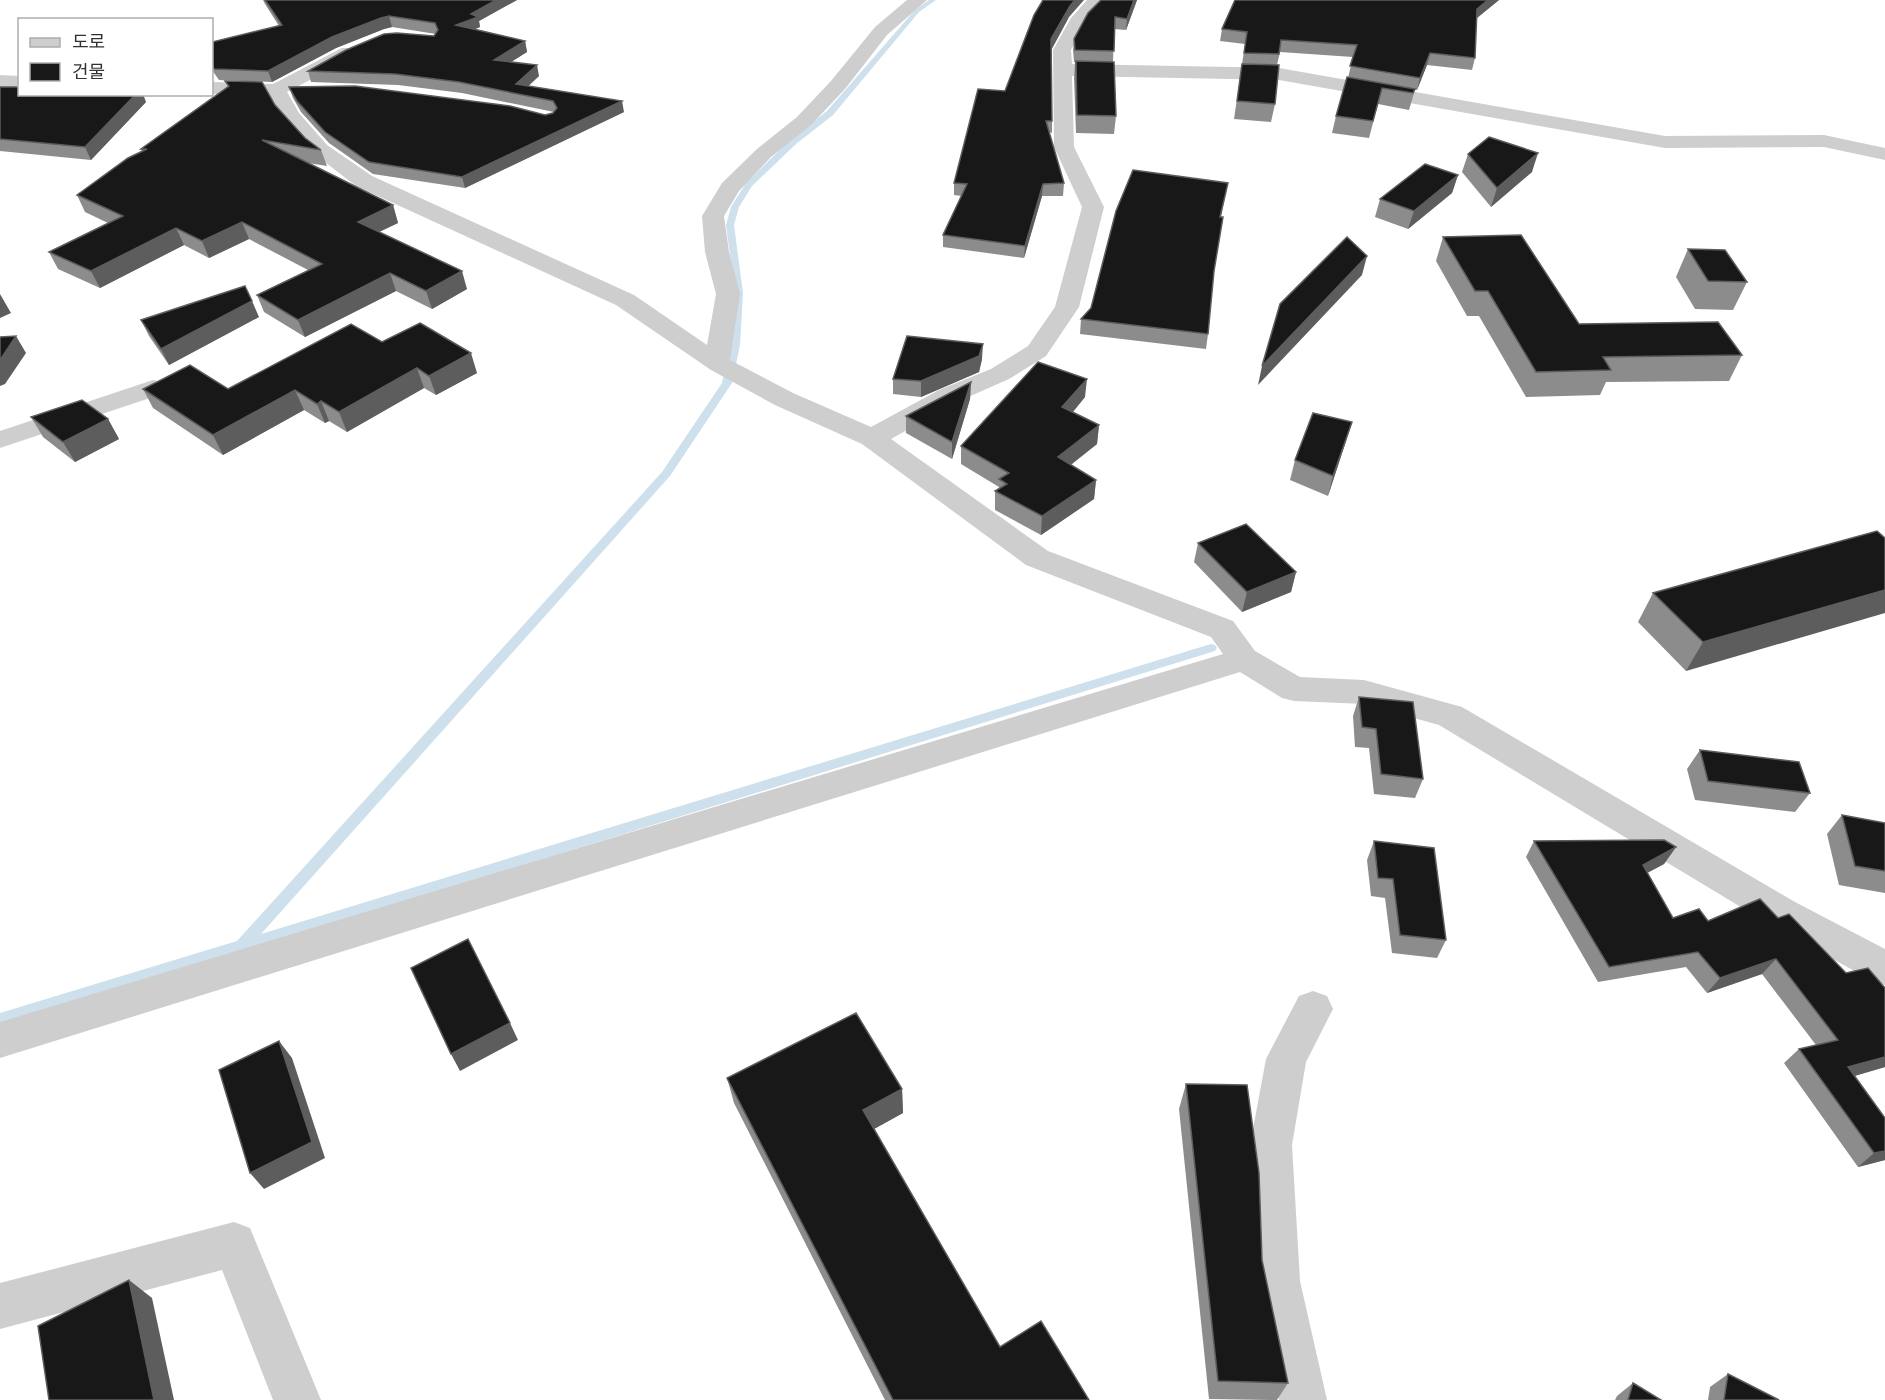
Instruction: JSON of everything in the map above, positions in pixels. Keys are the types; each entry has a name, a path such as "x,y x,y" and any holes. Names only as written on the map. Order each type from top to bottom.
{"street":[{"path":"728,369 728,294 717,252 713,216 730,188 764,153 804,121 838,85 881,31 918,0"},
{"path":"872,438 948,396 1000,374 1037,351 1067,308 1093,207 1064,147 1062,50 1077,22 1089,7 1099,0"},
{"path":"276,90 363,46"},
{"path":"1062,70 1279,74 1665,142 1769,139 1824,141 1885,154"},
{"path":"0,81 18,82"},
{"path":"213,88 323,89"},
{"path":"276,90 290,116 320,149 364,181 625,300 728,369 784,399 872,438 1036,558 1222,629 1244,659 1293,689 1364,692 1450,716 1772,907 1885,968"},
{"path":"0,440 153,388"},
{"path":"0,1040 1244,659"},
{"path":"1303,1400 1277,1281 1271,1145 1286,1059 1312,1009"},
{"path":"0,1306 234,1244 297,1400"}],"building":[{"path":"265,0 496,0 471,14 478,17 456,25 525,41 494,60 537,65 516,84 622,101 462,177 369,162 325,132 297,101 289,87 355,86 510,106 545,115 553,113 557,108 553,101 459,82 395,74 308,71 346,50 384,34 434,36 438,30 435,23 389,16 332,37 268,71 214,69 213,42 282,25"},
{"path":"1043,0 1075,0 1051,39 1052,121 1046,121 1064,183 1043,184 1025,246 943,235 967,184 954,183 978,89 1005,91 1034,15"},
{"path":"1101,0 1134,0 1127,19 1115,17 1114,51 1075,50 1074,39 1088,13"},
{"path":"1235,0 1488,0 1477,9 1475,58 1430,53 1420,78 1350,66 1357,45 1281,40 1279,54 1244,53 1247,32 1222,29"},
{"path":"1076,61 1114,62 1116,116 1077,115"},
{"path":"1242,64 1279,65 1275,104 1237,101"},
{"path":"1347,77 1415,89 1413,93 1382,88 1373,121 1336,116"},
{"path":"225,81 262,82 275,105 305,138 321,150 262,140 393,205 358,222 462,271 426,291 390,273 298,320 257,295 322,264 242,222 202,241 176,228 91,271 49,252 123,216 77,195 128,158 147,149 141,149 229,86"},
{"path":"0,87 18,87 18,96 134,96 85,147 0,139"},
{"path":"1489,137 1538,153 1497,188 1468,154"},
{"path":"1425,164 1458,175 1414,211 1380,199"},
{"path":"1133,170 1228,183 1220,217 1223,217 1214,271 1208,334 1081,319 1091,308 1116,211"},
{"path":"1521,235 1579,324 1718,322 1742,355 1603,357 1611,370 1536,372 1488,291 1475,291 1443,237"},
{"path":"1347,237 1367,256 1262,366 1280,304"},
{"path":"1688,249 1725,250 1747,282 1708,281"},
{"path":"245,286 252,301 161,349 141,320"},
{"path":"420,323 471,353 429,376 417,368 339,412 321,401 317,404 295,390 213,435 143,389 190,365 228,389 351,324 382,342"},
{"path":"16,336 0,360 0,337"},
{"path":"907,336 983,344 979,356 921,381 893,379"},
{"path":"1038,362 1087,379 1062,407 1099,425 1058,457 1096,480 1042,516 995,491 1007,484 999,479 1009,473 961,446"},
{"path":"971,382 952,442 906,416"},
{"path":"82,400 108,419 63,442 31,417"},
{"path":"1313,413 1352,422 1333,476 1295,460"},
{"path":"1246,524 1296,572 1247,592 1198,543"},
{"path":"1877,531 1885,538 1885,590 1703,642 1653,593"},
{"path":"1359,697 1413,702 1423,779 1381,774 1376,729 1362,727"},
{"path":"1700,750 1799,762 1810,793 1708,781"},
{"path":"1842,815 1885,823 1885,871 1855,866"},
{"path":"1664,840 1676,847 1643,865 1673,918 1699,909 1708,921 1760,899 1778,918 1789,914 1846,973 1868,968 1885,988 1885,1057 1848,1067 1885,1118 1885,1151 1874,1153 1799,1049 1838,1040 1776,959 1720,978 1698,952 1609,967 1534,841"},
{"path":"1374,841 1434,848 1446,940 1400,935 1393,879 1378,878"},
{"path":"468,939 510,1023 451,1054 411,968"},
{"path":"856,1013 902,1089 863,1110 1000,1347 1041,1321 1089,1400 893,1400 727,1078"},
{"path":"279,1041 312,1142 250,1173 219,1070"},
{"path":"1186,1084 1247,1085 1259,1173 1262,1260 1288,1383 1218,1381"},
{"path":"129,1280 154,1400 49,1400 38,1326"},
{"path":"1728,1374 1779,1400 1724,1400"},
{"path":"1633,1383 1661,1400 1628,1400"}],"waterway":[{"path":"242,945 666,474 727,383 735,345 739,293 730,225 735,207 749,185 793,142 830,113 917,11 933,0"},
{"path":"0,1020 1211,648"}]}
